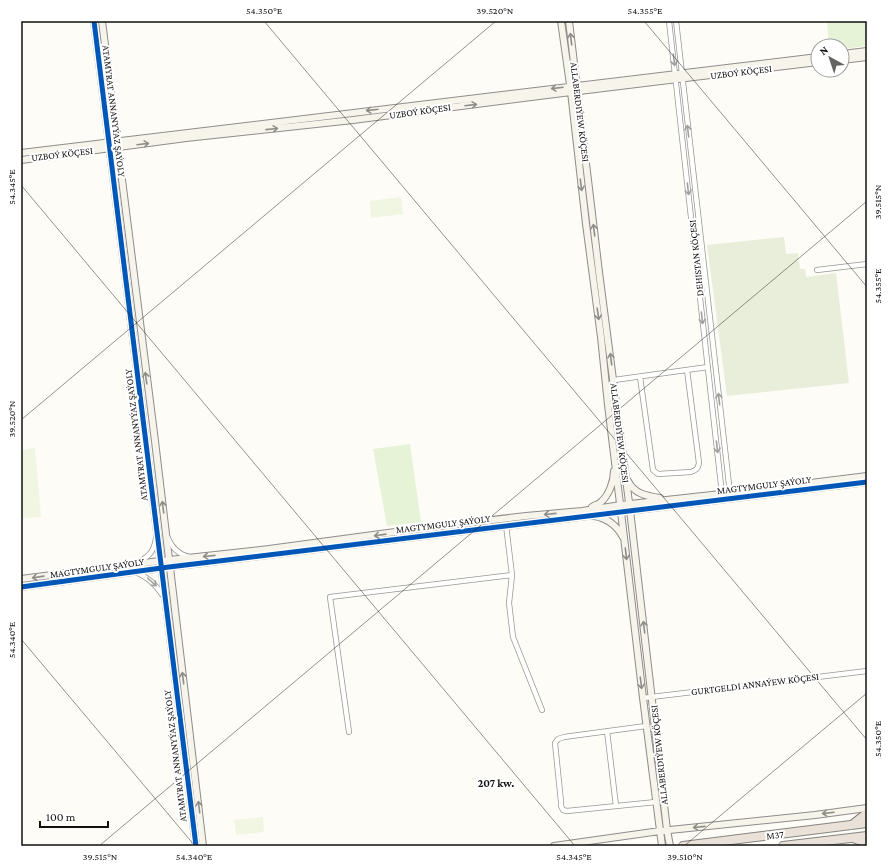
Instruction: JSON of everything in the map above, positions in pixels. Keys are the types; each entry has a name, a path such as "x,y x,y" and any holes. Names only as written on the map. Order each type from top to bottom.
{"highway":[{"path":"852,825 867,813"},
{"name":"M37","path":"683,846 867,823"},
{"name":"M37","path":"783,846 867,836"},
{"path":"852,838 867,843"}],"street":[{"name":"ATAMYRAT ANNANYÝAZ ŞAÝOLY","path":"94,21 160,568 196,846"},
{"name":"ATAMYRAT ANNANYÝAZ ŞAÝOLY","path":"102,21 204,846"},
{"name":"ALLABERDIÝEW KÖÇESI","path":"561,21 574,89 614,380 670,846"},
{"name":"ALLABERDIÝEW KÖÇESI","path":"569,21 586,224 622,512 646,726 662,846"},
{"name":"DEHISTAN KÖÇESI","path":"670,21 679,76 730,493"},
{"name":"DEHISTAN KÖÇESI","path":"676,21 679,76 722,494"},
{"path":"850,53 867,51"},
{"path":"850,59 867,57"},
{"name":"UZBOÝ KÖÇESI","path":"21,153 186,138 353,120 810,58"},
{"name":"UZBOÝ KÖÇESI","path":"679,76 810,63"},
{"name":"UZBOÝ KÖÇESI","path":"21,160 109,145"},
{"path":"818,270 867,264"},
{"path":"614,380 708,367"},
{"path":"640,376 653,470 658,474 691,472 696,470 699,463 687,370"},
{"path":"582,510 600,503 605,498 611,487 614,474 614,453"},
{"name":"MAGTYMGULY ŞAÝOLY","path":"21,579 160,561 169,563 622,512 630,507 674,499 867,476"},
{"path":"626,477 631,487 642,495 674,499"},
{"name":"MAGTYMGULY ŞAÝOLY","path":"21,587 160,568 169,563 192,558 441,526 621,505 630,507 867,482"},
{"path":"591,515 610,522 620,532 625,541"},
{"path":"506,525 512,575 509,603 514,636 542,710"},
{"path":"137,564 146,558 155,546 156,533"},
{"path":"166,533 169,541 179,552 192,558"},
{"path":"136,572 149,579 156,585 164,597"},
{"path":"348,732 330,597 512,575"},
{"name":"GURTGELDI ANNAÝEW KÖÇESI","path":"643,698 867,671"},
{"path":"646,726 558,739 555,744 561,806 563,810 567,811 656,802"},
{"path":"607,731 616,806"},
{"path":"554,846 667,830 867,808"}],"green space":[{"path":"827,21 867,21 867,46 850,48 850,38 828,38"},
{"path":"401,197 403,214 371,218 370,201"},
{"path":"784,237 786,254 798,253 800,269 805,269 806,277 836,273 849,383 727,396 707,245"},
{"path":"410,444 421,522 387,526 373,449"},
{"path":"35,448 41,517 21,519 21,450"},
{"path":"263,817 264,832 236,835 234,820"}],"cycle path":[{"path":"94,21 196,846"},
{"path":"21,587 169,567 867,482"}],"district":[{"name":"207 kw.","path":"496,783"}]}
